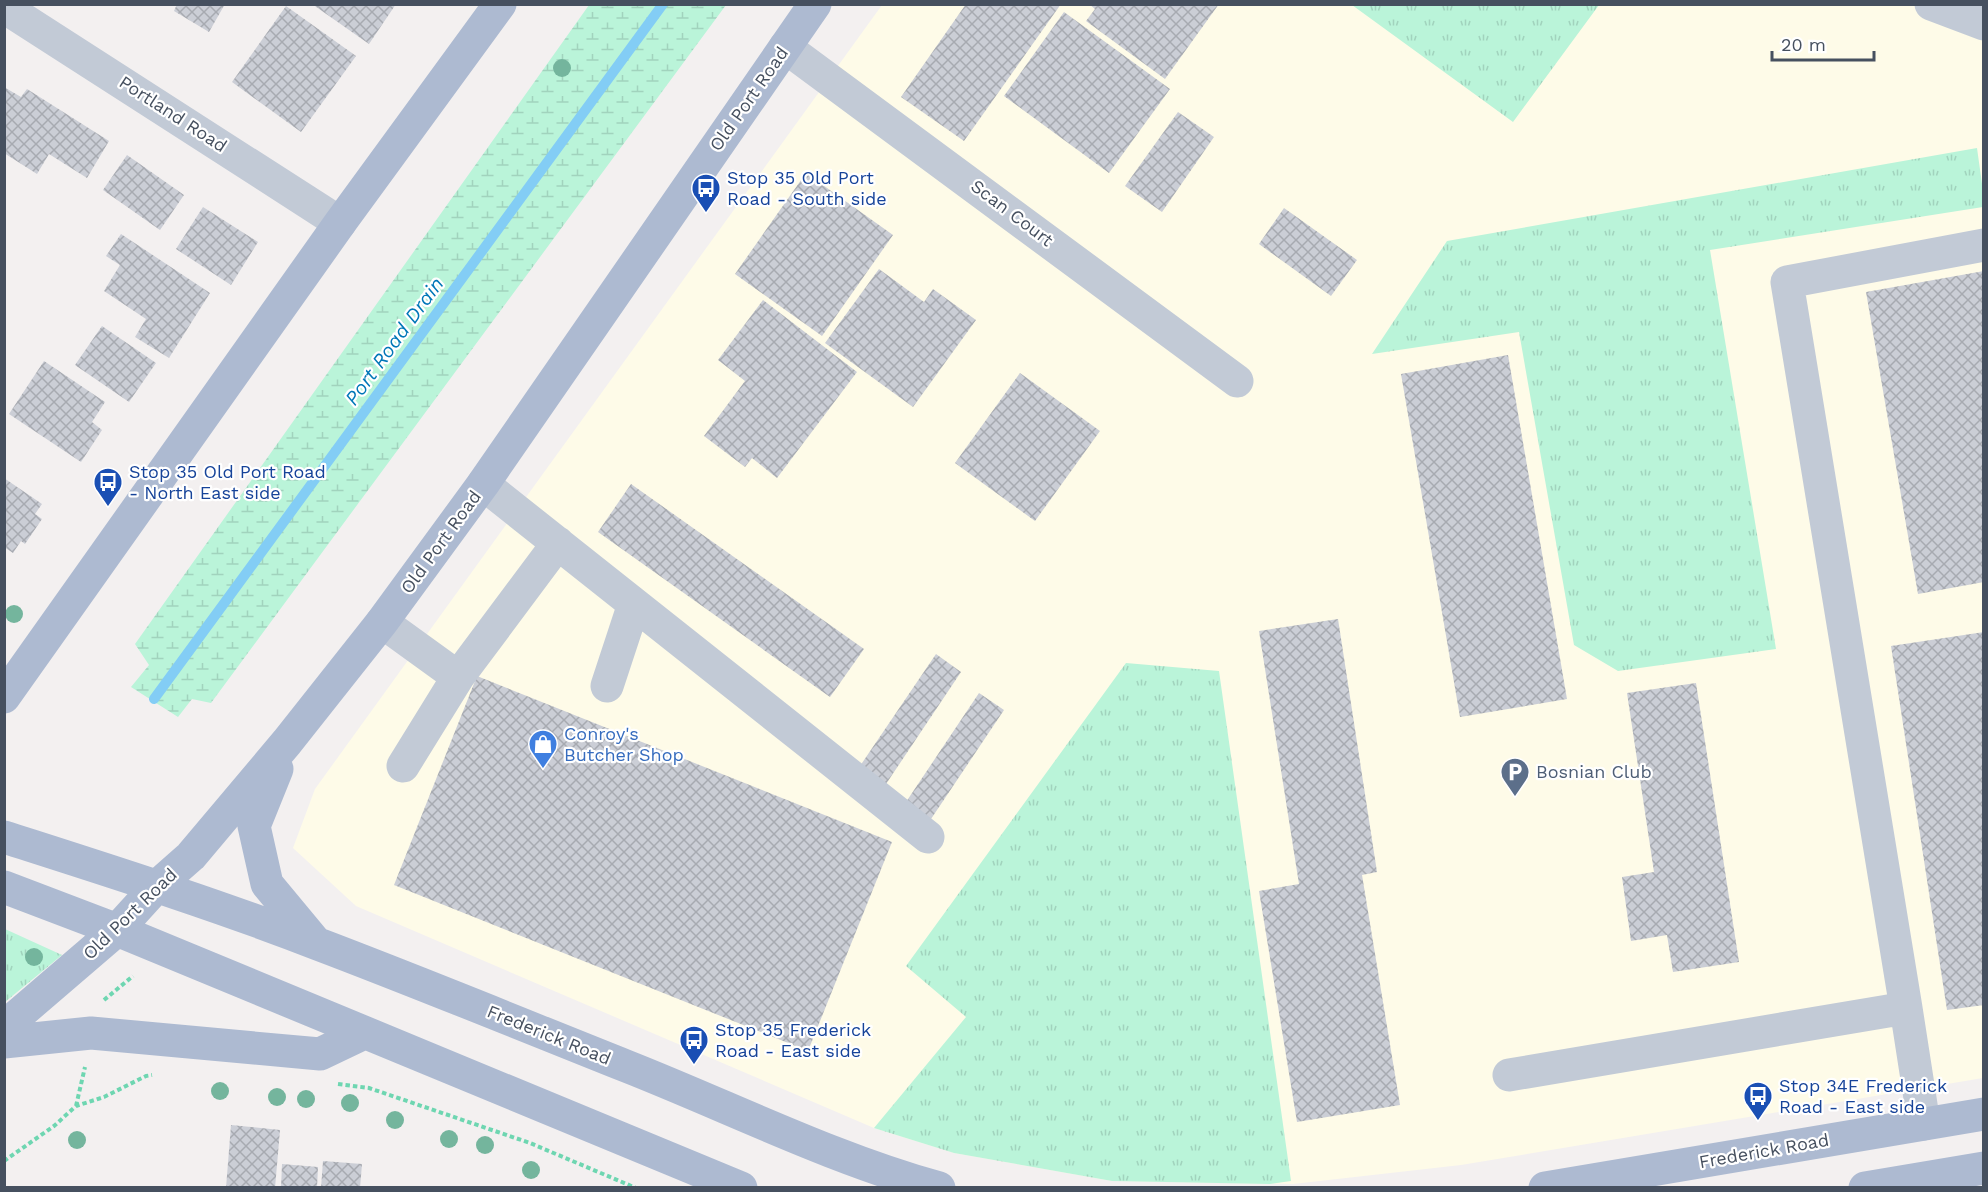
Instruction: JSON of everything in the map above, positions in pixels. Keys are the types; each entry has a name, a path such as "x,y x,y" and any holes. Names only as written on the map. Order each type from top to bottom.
{"main road":[{"path":"4,697 340,223 500,4"},
{"name":"Old Port Road","path":"4,1027 117,930 158,886 191,856 287,742 382,622 483,484 815,4"},
{"path":"287,742 254,826 267,884 316,943"},
{"name":"Frederick Road","path":"4,837 158,886 316,943 637,1070 815,1145 918,1185"},
{"path":"4,887 117,930 741,1188"},
{"path":"4,1042 92,1033 320,1054 364,1033"},
{"name":"Frederick Road","path":"1545,1188 1983,1114"},
{"path":"1865,1188 1983,1168"}],"street":[{"path":"1931,4 1983,24"},
{"name":"Portland Road","path":"4,7 340,223"},
{"name":"Scan Court","path":"785,47 1237,381"},
{"path":"1924,1124 1787,282 1983,245"},
{"path":"483,484 928,837"},
{"path":"403,766 458,677 558,543"},
{"path":"607,686 634,604"},
{"path":"382,622 458,677"},
{"path":"1509,1074 1906,1008"}],"path":[{"path":"103,1001 133,976"},
{"path":"76,1106 86,1063"},
{"path":"4,1161 54,1126 76,1106 104,1097 146,1076 156,1074"},
{"path":"334,1084 369,1088 520,1139 636,1188"}],"shaded area":[{"path":"882,5 1983,5 1983,1078 1461,1165 1293,1184 1112,1181 954,1153 874,1128 356,906 293,848 315,789"}],"green space":[{"path":"1599,4 1513,122 1352,5"},
{"path":"589,5 726,5 211,703 192,699 178,717 131,687 149,665 135,644"},
{"path":"1977,148 1983,207 1710,250 1776,649 1618,671 1574,645 1519,332 1372,354 1447,241"},
{"path":"1126,663 1219,671 1291,1181 1270,1184 1112,1181 954,1153 874,1128 966,1017 906,966"},
{"path":"5,929 62,955 5,1002"}],"building":[{"path":"177,4 225,4 209,32 174,11"},
{"path":"312,4 396,4 369,44"},
{"path":"966,4 1061,4 964,141 901,97"},
{"path":"1089,4 1219,4 1165,79 1086,21 1095,9"},
{"path":"286,6 356,56 301,132 232,82"},
{"path":"1064,12 1170,89 1109,173 1004,96"},
{"path":"4,87 21,97 27,89 109,141 87,178 49,154 37,174 4,153"},
{"path":"1178,112 1214,137 1162,212 1125,186"},
{"path":"127,155 184,195 160,230 103,190"},
{"path":"806,173 893,235 822,336 735,274"},
{"path":"203,207 258,242 231,285 176,249"},
{"path":"1284,208 1357,260 1331,296 1259,244"},
{"path":"121,234 210,293 169,358 135,337 146,319 104,291 120,265 106,256"},
{"path":"879,269 924,302 933,289 976,320 913,407 825,343"},
{"path":"1984,271 1984,582 1918,594 1866,292"},
{"path":"763,300 857,372 777,478 752,458 745,467 704,436 745,381 718,360"},
{"path":"102,326 156,363 129,402 75,365"},
{"path":"1508,355 1567,699 1460,717 1401,374"},
{"path":"44,361 105,402 92,422 102,430 81,462 9,414"},
{"path":"1020,373 1100,431 1035,521 955,463"},
{"path":"4,478 42,504 35,514 42,519 25,544 21,541 13,553 4,547"},
{"path":"631,484 864,649 830,697 598,532"},
{"path":"1338,619 1377,872 1362,875 1400,1105 1297,1122 1259,891 1299,884 1259,631"},
{"path":"1984,632 1984,1005 1947,1010 1891,646"},
{"path":"936,654 961,672 886,784 860,766"},
{"path":"477,676 892,842 808,1051 394,885"},
{"path":"1696,683 1739,962 1673,972 1667,935 1631,941 1622,877 1654,872 1627,693"},
{"path":"979,693 1004,710 929,822 904,805"},
{"path":"231,1125 280,1130 275,1188 226,1188"},
{"path":"323,1161 362,1164 360,1188 321,1188"},
{"path":"282,1164 318,1167 317,1188 281,1188"}],"waterway":[{"name":"Port Road Drain","path":"154,699 663,4"}],"place":[{"name":"Stop 35 Old Port Road - South side","path":"706,214"},
{"name":"Stop 35 Old Port Road - North East side","path":"108,508"},
{"name":"Conroy's Butcher Shop","path":"543,770"},
{"name":"Bosnian Club","path":"1515,798"},
{"name":"Stop 35 Frederick Road - East side","path":"694,1066"},
{"name":"Stop 34E Frederick Road - East side","path":"1758,1122"}]}
